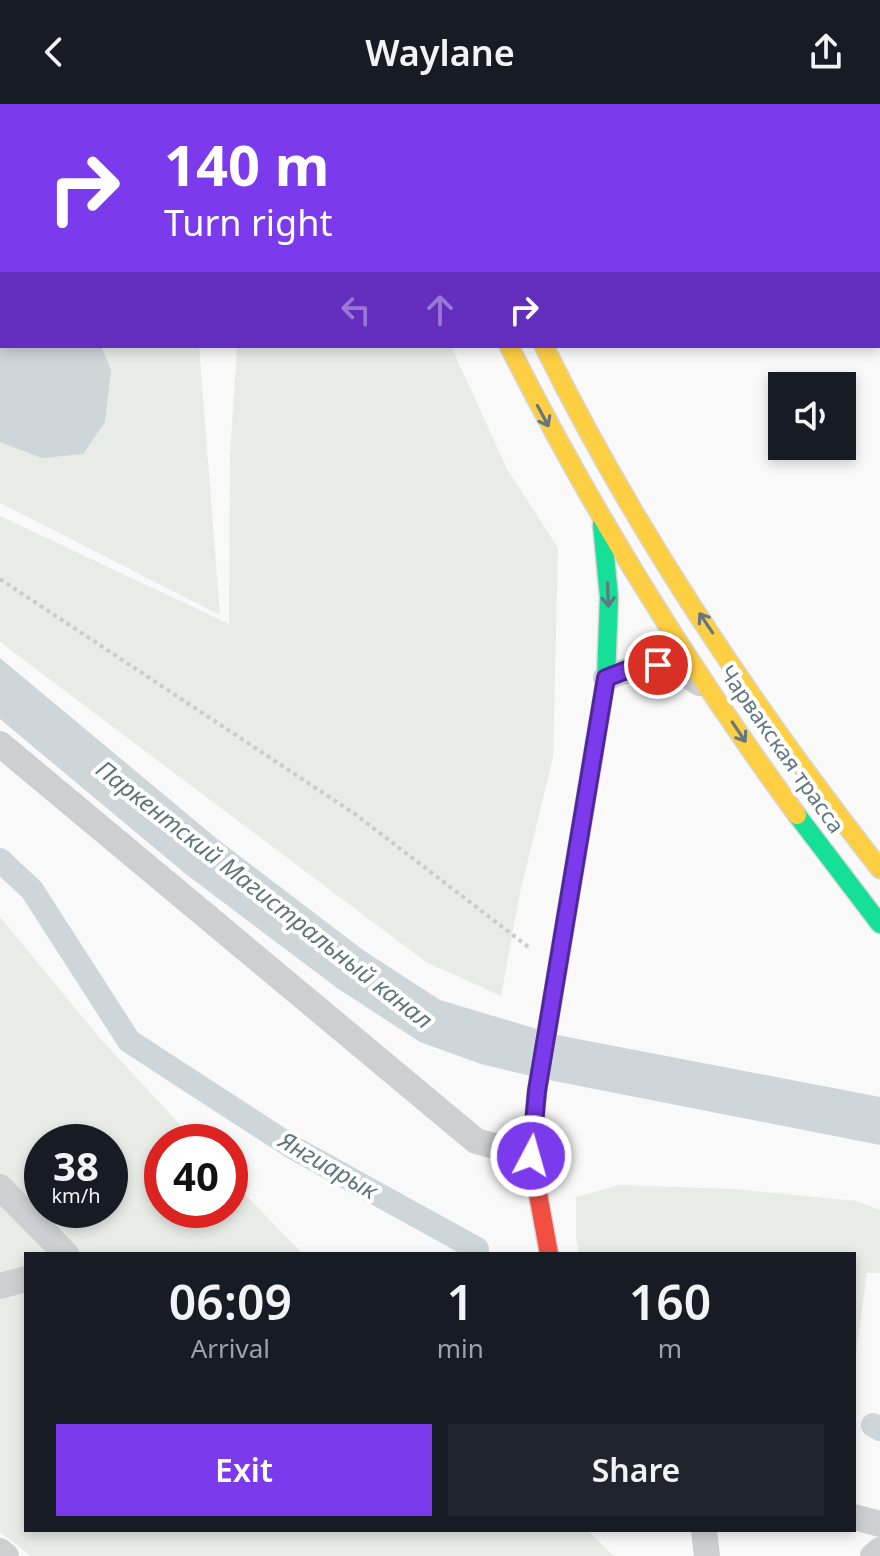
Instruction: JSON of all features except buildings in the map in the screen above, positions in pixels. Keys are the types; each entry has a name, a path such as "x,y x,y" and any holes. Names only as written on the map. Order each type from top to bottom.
{"main road":[{"name":"Чарвакская трасса","path":"510,348 538,406 601,517 712,693 809,832 880,924"},
{"name":"Чарвакская трасса","path":"545,348 606,463 695,607 817,786 880,869"},
{"path":"549,1252 531,1156 537,1091 606,678 609,597 601,517"}],"street":[{"path":"606,678 632,668 658,665 685,673 712,693"},
{"path":"0,744 476,1141 531,1156"},
{"path":"0,1187 64,1252"},
{"path":"0,1286 24,1280"},
{"path":"856,1518 880,1524"},
{"path":"704,1532 707,1556"},
{"path":"873,1556 880,1550"},
{"path":"0,1551 6,1556"}],"path":[{"path":"0,579 355,814 528,948 559,961"}],"shaded area":[{"path":"0,348 199,348 220,615 0,503"},
{"path":"237,348 452,348 507,469 558,548 553,757 519,897 501,996 426,962 0,642 0,516 229,624 230,456"},
{"path":"0,917 98,1036 179,1124 144,1124 144,1228 248,1228 248,1197 301,1252 24,1252 24,1532 589,1532 614,1556 31,1556 0,1532"},
{"path":"619,1185 734,1189 856,1201 880,1210 880,1273 867,1273 856,1353 856,1252 579,1252 576,1197"}],"water":[{"path":"0,348 102,348 111,370 105,422 83,454 42,458 0,442"},
{"name":"Паркентский Магистральный канал","path":"0,658 216,838 363,950 440,1000 557,1035 880,1097 880,1145 544,1079 481,1064 420,1042 337,988 187,875 0,719"}],"waterway":[{"name":"Янгиарык","path":"0,860 32,890 129,1041 292,1147 477,1249"},
{"name":"Янгиарык","path":"873,1425 880,1429"}],"traffic: fast":[{"path":"557,972 606,678 609,597 602,524"},
{"path":"797,815 880,924"}],"traffic: slow":[{"path":"510,348 574,468 643,586 718,702 797,815"},
{"path":"545,348 617,482 698,616 787,745 880,869"}],"traffic: jam":[{"path":"549,1252 531,1156 537,1091 557,972"}],"route":[{"path":"531,1156 537,1091 606,678 632,668 658,665"}]}
